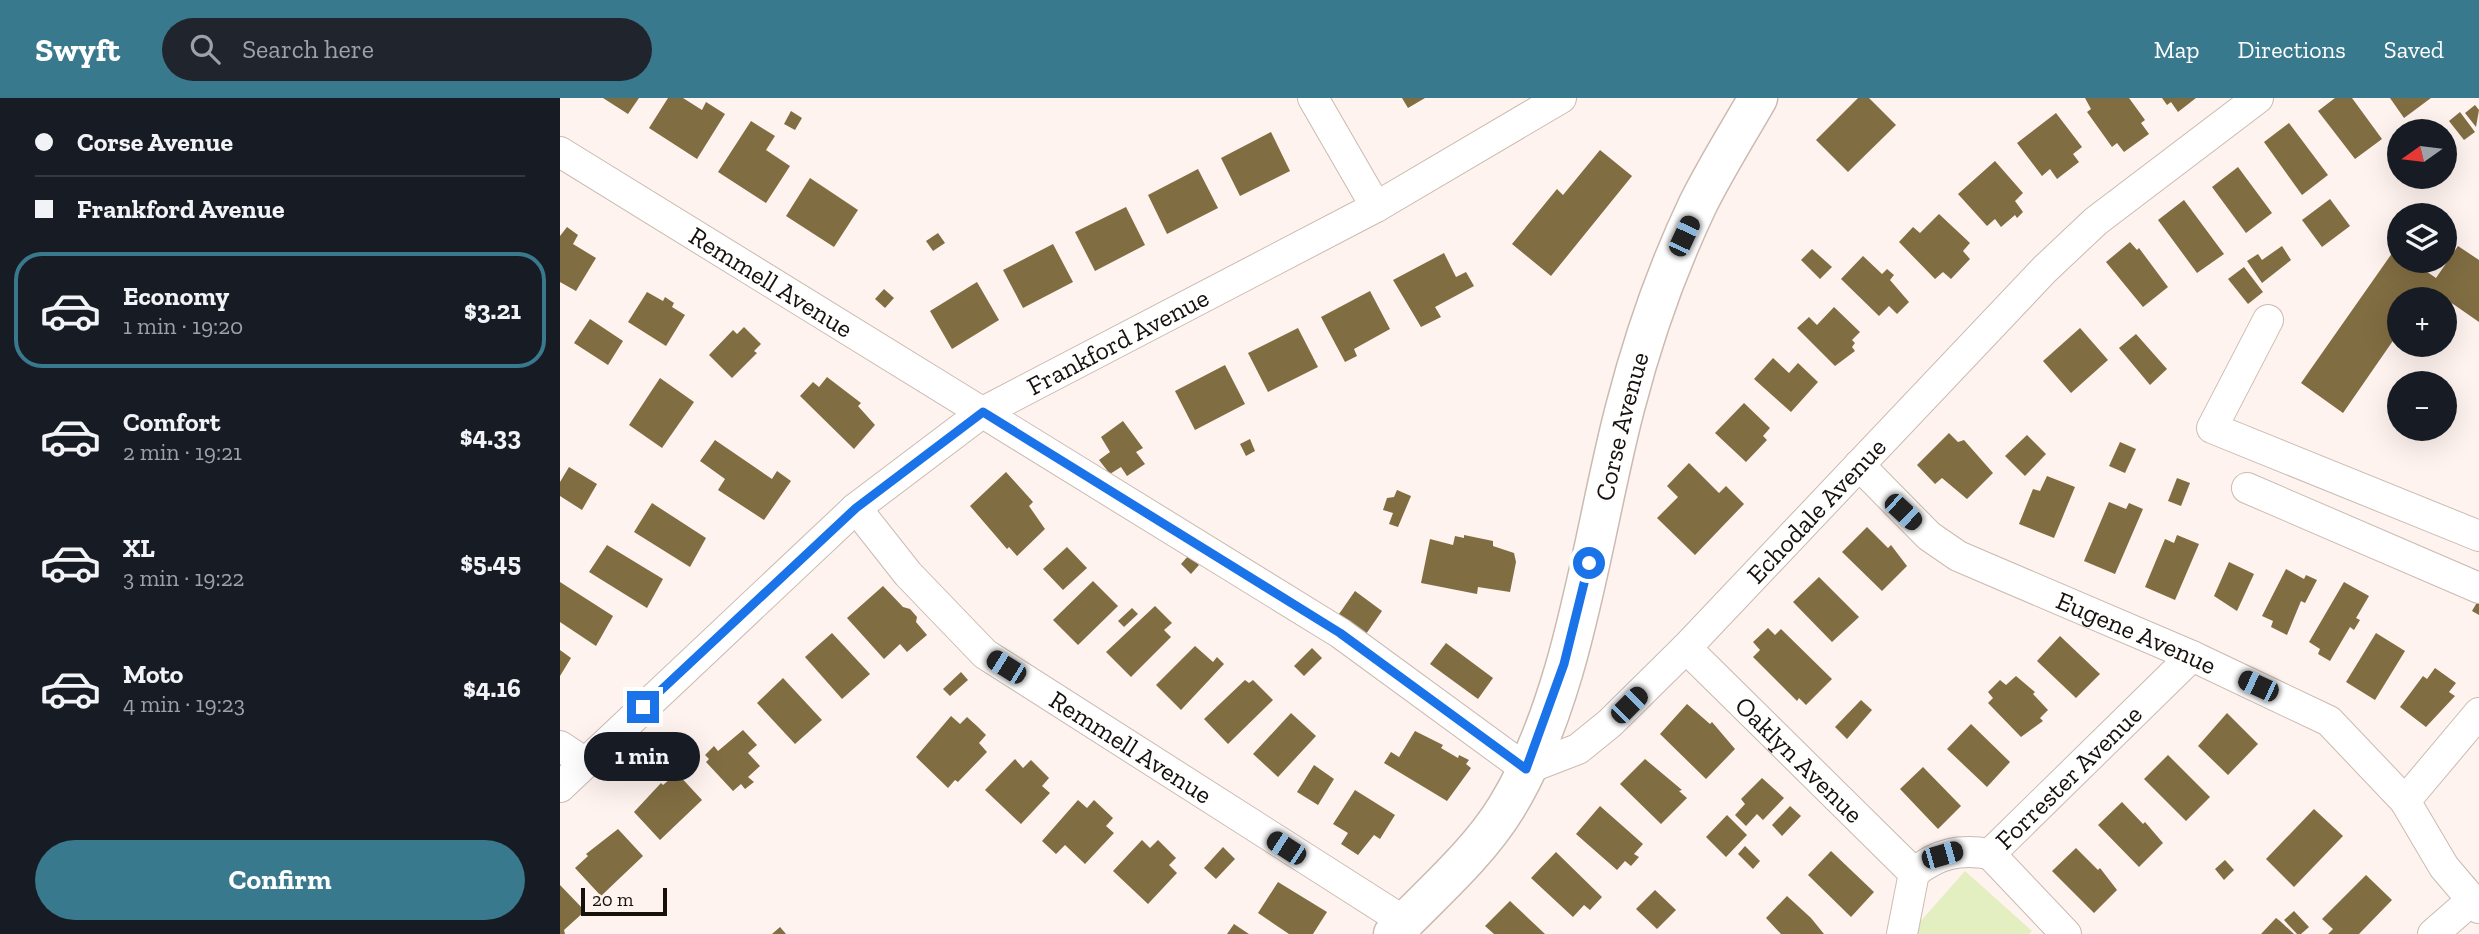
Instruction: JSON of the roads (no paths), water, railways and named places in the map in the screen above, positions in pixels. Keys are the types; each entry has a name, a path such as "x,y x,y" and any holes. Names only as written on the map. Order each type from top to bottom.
{"main road":[{"name":"Corse Avenue","path":"1526,769 1564,664 1624,409 1659,296 1700,201 1758,98"},
{"path":"1399,928 1482,839 1506,808 1526,769"}],"street":[{"path":"1314,98 1376,207"},
{"name":"Frankford Avenue","path":"560,787 572,754 856,508 983,412 1376,207 1561,98"},
{"name":"Echodale Avenue","path":"1526,769 1578,748 1610,723 1686,648 2037,278 2088,229 2258,98"},
{"name":"Remmell Avenue","path":"560,152 1340,633 1526,769"},
{"path":"2269,320 2212,428 2479,536"},
{"name":"Eugene Avenue","path":"1859,466 1929,536 1958,556 2192,656 2329,721 2405,801 2444,867 2475,904"},
{"path":"2246,488 2479,588"},
{"name":"Remmell Avenue","path":"856,508 908,574 985,654 1399,928"},
{"name":"Oaklyn Avenue","path":"1686,648 1914,873"},
{"name":"Forrester Avenue","path":"1914,873 1942,855 1963,849 1990,854 2192,656"},
{"path":"2405,801 2479,713"},
{"path":"1990,854 2066,934"},
{"path":"1902,934 1914,873"},
{"path":"2432,934 2475,904"}]}
